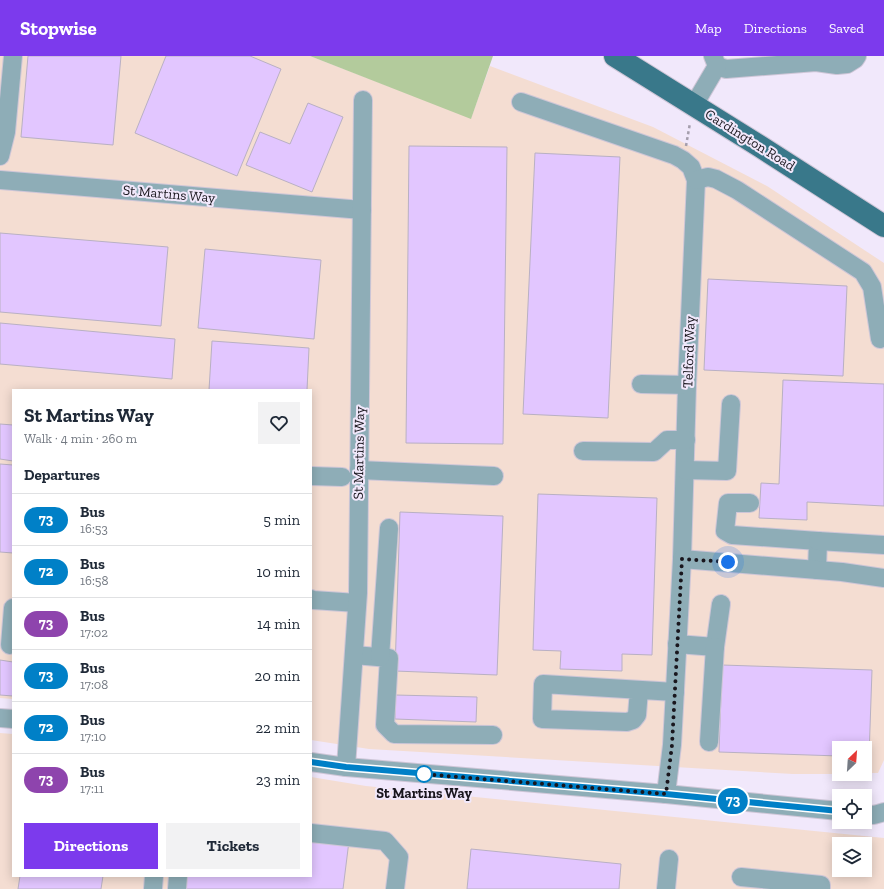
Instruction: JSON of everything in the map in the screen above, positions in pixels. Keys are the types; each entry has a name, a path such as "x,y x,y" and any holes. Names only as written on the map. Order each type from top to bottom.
{"main road":[{"name":"Cardington Road","path":"615,56 762,147 884,226"}],"street":[{"path":"0,156 6,132 14,56"},
{"path":"694,105 715,61 726,69 794,65 816,62 837,65 847,64 855,59 856,56"},
{"name":"St Martins Way","path":"346,767 358,593 363,100"},
{"path":"521,102 679,158 691,167 696,180 708,177 716,178 863,272 872,287 880,339"},
{"name":"St Martins Way","path":"0,180 362,210"},
{"name":"Telford Way","path":"666,794 672,745 682,559 687,385 696,180"},
{"path":"641,384 687,385"},
{"path":"685,470 727,471 731,404"},
{"path":"583,451 654,452 667,440 686,440"},
{"path":"359,470 494,476"},
{"path":"312,476 342,477"},
{"path":"750,503 728,503 725,531 732,535 884,545"},
{"path":"380,657 390,528"},
{"path":"817,570 818,541"},
{"path":"682,559 842,572 884,578"},
{"path":"312,600 357,603"},
{"path":"709,742 715,647 721,604"},
{"path":"8,645 12,615"},
{"path":"677,644 715,647"},
{"path":"354,655 389,658 385,725 394,734 493,734"},
{"path":"639,690 637,715 633,720 626,722 542,719 543,684 675,692"},
{"path":"0,718 12,719"},
{"path":"312,762 346,767 666,794 832,811"},
{"path":"312,833 385,841 399,857 395,889"},
{"path":"666,889 669,859"},
{"path":"153,889 154,877"},
{"path":"177,889 178,877"},
{"path":"741,877 821,885 821,889"}],"path":[{"path":"679,158 694,105"}],"shaded area":[{"path":"0,56 310,56 471,118 490,66 653,127 767,186 884,263 884,760 878,773 872,773 872,741 832,741 832,774 793,774 369,749 312,740 312,389 12,389 12,699 0,698"},
{"path":"0,733 12,734 12,877 312,877 312,777 366,786 884,838 884,889 0,889"}],"green space":[{"path":"310,56 493,56 471,119"}],"building":[{"path":"28,56 121,56 113,145 21,137"},
{"path":"166,56 250,56 281,69 237,176 135,133"},
{"path":"308,103 343,117 312,192 246,165 260,132 290,144"},
{"path":"409,146 507,147 503,444 406,443"},
{"path":"535,153 620,157 608,418 523,414"},
{"path":"0,233 168,247 161,326 0,312"},
{"path":"205,249 321,260 314,339 198,328"},
{"path":"708,279 847,286 843,376 704,370"},
{"path":"0,323 175,339 172,379 0,364"},
{"path":"212,341 309,348 307,389 209,389"},
{"path":"783,380 884,384 884,506 807,502 807,520 759,518 761,483 779,484"},
{"path":"0,424 12,425 12,461 0,459"},
{"path":"0,464 12,465 12,553 0,552"},
{"path":"538,494 657,498 652,655 622,654 622,671 560,669 561,651 533,650"},
{"path":"400,512 503,516 497,675 395,671"},
{"path":"0,660 12,662 12,696 0,695"},
{"path":"722,665 872,670 870,741 832,741 832,756 719,752"},
{"path":"395,695 477,697 476,722 395,719"},
{"path":"312,828 350,833 343,889 179,889 181,877 312,877"},
{"path":"471,849 621,864 619,889 467,889"},
{"path":"20,877 103,877 101,889 18,889"}],"bus line":[{"name":"73","path":"312,762 346,767 666,794 832,810"}],"place":[{"name":"St Martins Way","path":"424,774"}],"route":[{"path":"424,774 422,774 666,794 672,745 682,559 728,562"}]}
